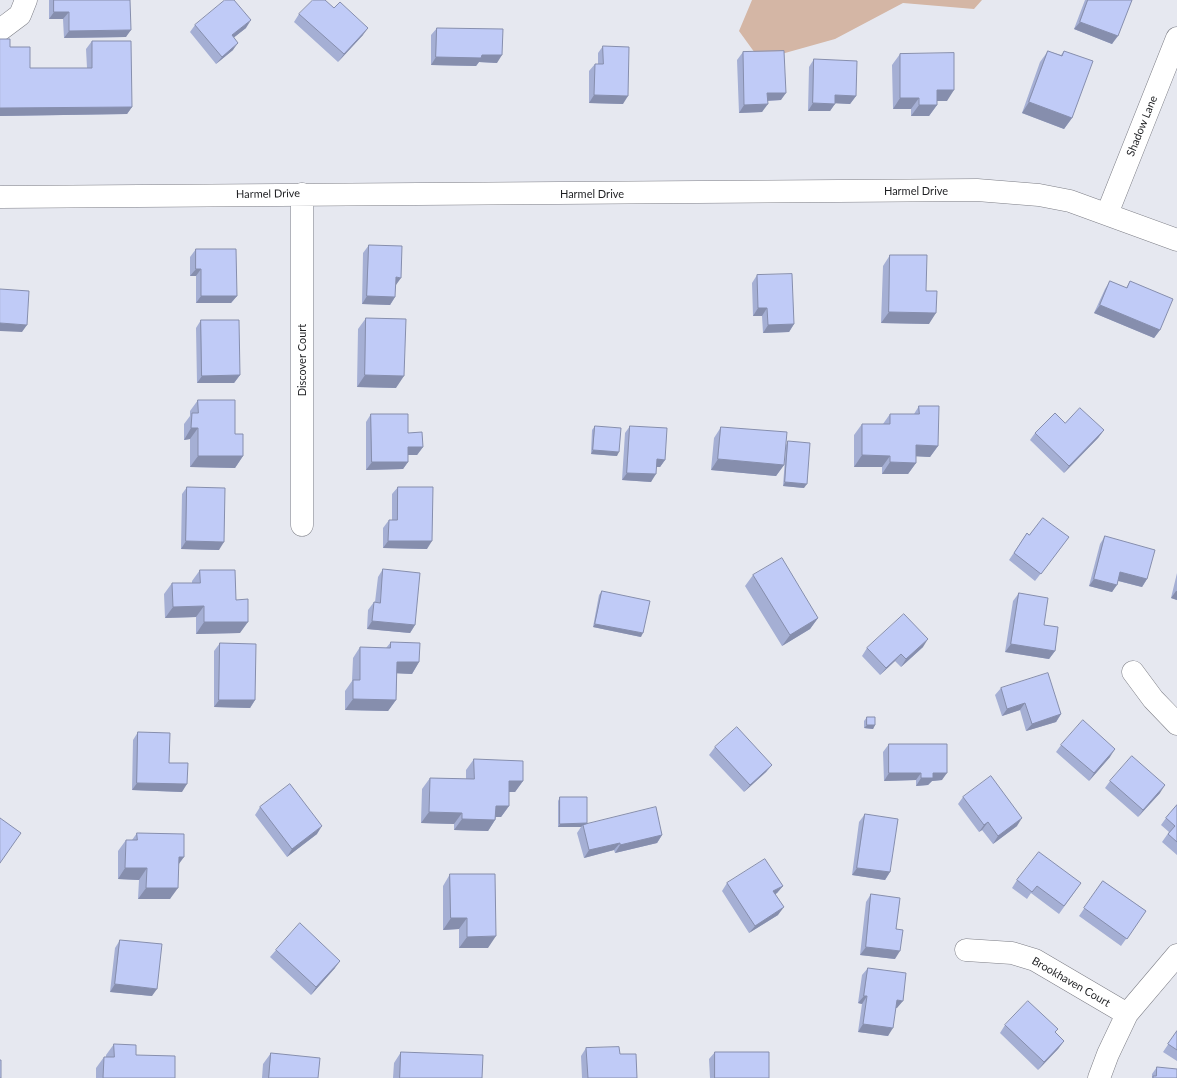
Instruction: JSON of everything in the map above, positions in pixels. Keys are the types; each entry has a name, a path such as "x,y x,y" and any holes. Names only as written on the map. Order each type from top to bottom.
{"street":[{"path":"0,30 20,15 26,0"},
{"name":"Shadow Lane","path":"1108,214 1177,38"},
{"name":"Harmel Drive","path":"0,197 302,194 620,194 977,190 1039,195 1070,201 1177,240"},
{"name":"Discover Court","path":"302,194 302,525"},
{"path":"1133,672 1153,699 1177,724"},
{"name":"Brookhaven Court","path":"966,950 1012,952 1035,960 1127,1014"},
{"path":"1099,1078 1108,1054 1127,1014 1177,955"}],"shaded area":[{"path":"752,0 982,0 974,9 903,3 835,39 760,60 739,31"}],"building":[{"path":"54,0 130,0 131,30 69,31 69,12 54,12"},
{"path":"225,0 234,0 251,20 232,35 238,43 222,57 195,25"},
{"path":"313,0 325,0 334,8 340,2 368,28 344,54 299,14"},
{"path":"1088,0 1132,0 1118,36 1080,22"},
{"path":"437,28 503,29 502,55 482,55 481,58 436,57"},
{"path":"0,39 10,39 10,47 30,47 30,68 92,68 92,41 131,41 132,107 0,108"},
{"path":"603,46 629,47 628,96 594,95 595,64 603,64"},
{"path":"784,51 786,93 767,93 768,104 744,105 743,52"},
{"path":"1048,51 1062,56 1064,51 1093,61 1072,118 1029,102"},
{"path":"954,53 954,90 937,90 937,105 919,105 919,98 900,98 900,54"},
{"path":"814,59 857,61 856,96 835,95 835,104 813,103"},
{"path":"369,245 402,246 401,278 396,277 395,297 367,296"},
{"path":"196,249 236,249 237,296 201,296 201,269 196,269"},
{"path":"890,255 927,255 926,291 937,291 936,313 889,312"},
{"path":"792,274 794,324 768,325 767,308 758,308 757,275"},
{"path":"1110,281 1127,288 1130,281 1173,299 1160,330 1100,305"},
{"path":"0,289 29,291 27,325 0,323"},
{"path":"366,318 406,319 404,376 365,375"},
{"path":"201,320 239,320 240,375 202,376"},
{"path":"198,400 235,400 235,434 243,434 243,456 198,456 198,428 191,428 192,413 198,413"},
{"path":"919,406 939,406 938,446 916,445 916,463 890,462 890,456 862,455 862,424 890,424 890,414 919,414"},
{"path":"1080,408 1104,430 1069,466 1035,433 1055,413 1065,423"},
{"path":"371,414 408,414 408,433 422,432 423,447 408,447 408,462 372,462"},
{"path":"595,426 621,428 619,452 593,450"},
{"path":"630,426 667,428 665,460 657,459 656,474 627,473"},
{"path":"721,427 787,432 784,465 718,459"},
{"path":"788,441 810,443 807,484 785,482"},
{"path":"187,487 225,488 224,542 186,541"},
{"path":"398,487 433,487 432,541 388,541 389,520 397,520"},
{"path":"1043,518 1069,537 1041,574 1014,553 1027,533 1029,535"},
{"path":"1105,536 1155,550 1147,579 1120,572 1117,585 1094,579"},
{"path":"782,558 818,618 790,635 753,575"},
{"path":"383,569 420,573 415,625 372,621 374,602 380,603"},
{"path":"200,570 235,570 236,600 248,599 248,622 204,622 204,606 173,607 172,583 200,583"},
{"path":"602,591 650,601 643,633 595,624"},
{"path":"1019,593 1048,598 1044,625 1058,627 1055,651 1011,644"},
{"path":"904,614 928,639 906,659 901,654 886,668 867,648"},
{"path":"391,642 420,643 419,662 397,662 396,700 353,699 353,680 360,680 360,647 390,648"},
{"path":"220,643 256,644 255,700 219,700"},
{"path":"1048,673 1061,714 1032,724 1025,703 1007,709 1001,688"},
{"path":"867,717 875,717 875,725 867,725"},
{"path":"1083,720 1115,749 1094,773 1061,745"},
{"path":"737,727 772,765 750,785 715,747"},
{"path":"138,732 170,733 169,763 188,763 187,784 137,783"},
{"path":"889,744 947,744 947,773 933,773 933,778 921,778 921,773 889,773"},
{"path":"1132,756 1165,785 1143,810 1110,781"},
{"path":"474,759 523,761 523,781 509,781 509,806 496,806 495,820 462,819 462,813 429,812 430,778 474,779"},
{"path":"991,776 1022,818 998,836 988,822 984,825 963,797"},
{"path":"290,784 322,826 292,849 260,807"},
{"path":"560,797 587,797 587,823 560,824"},
{"path":"1177,805 1177,842 1168,834 1175,826 1166,818"},
{"path":"656,807 662,835 620,845 620,843 589,850 583,825"},
{"path":"865,814 898,819 890,872 857,868"},
{"path":"0,818 21,833 0,863"},
{"path":"137,833 184,834 184,857 179,857 178,888 146,888 147,868 125,868 126,840 137,840"},
{"path":"1039,852 1081,883 1064,906 1037,886 1032,892 1017,880"},
{"path":"765,859 783,886 773,891 784,907 755,926 727,883"},
{"path":"450,874 495,874 496,936 467,937 467,918 451,918"},
{"path":"1103,881 1146,911 1127,939 1084,908"},
{"path":"871,894 900,898 896,929 903,930 900,951 866,947"},
{"path":"300,923 340,961 316,987 276,950"},
{"path":"120,940 162,944 157,989 115,984"},
{"path":"868,968 906,973 903,1001 897,1000 893,1028 863,1024 867,996 864,996"},
{"path":"1028,1001 1058,1029 1055,1032 1064,1041 1044,1062 1005,1025"},
{"path":"1177,1031 1177,1050 1168,1044"},
{"path":"114,1044 136,1045 136,1055 175,1056 175,1078 103,1078 104,1057 114,1057"},
{"path":"619,1047 620,1054 636,1054 637,1078 588,1078 586,1048"},
{"path":"401,1052 483,1055 482,1078 400,1078"},
{"path":"715,1052 769,1052 769,1078 715,1078"},
{"path":"271,1053 320,1058 318,1078 269,1078"},
{"path":"1,1060 1,1078 0,1078"},
{"path":"1157,1067 1177,1069 1177,1078 1153,1078 1153,1076 1156,1076"}]}
